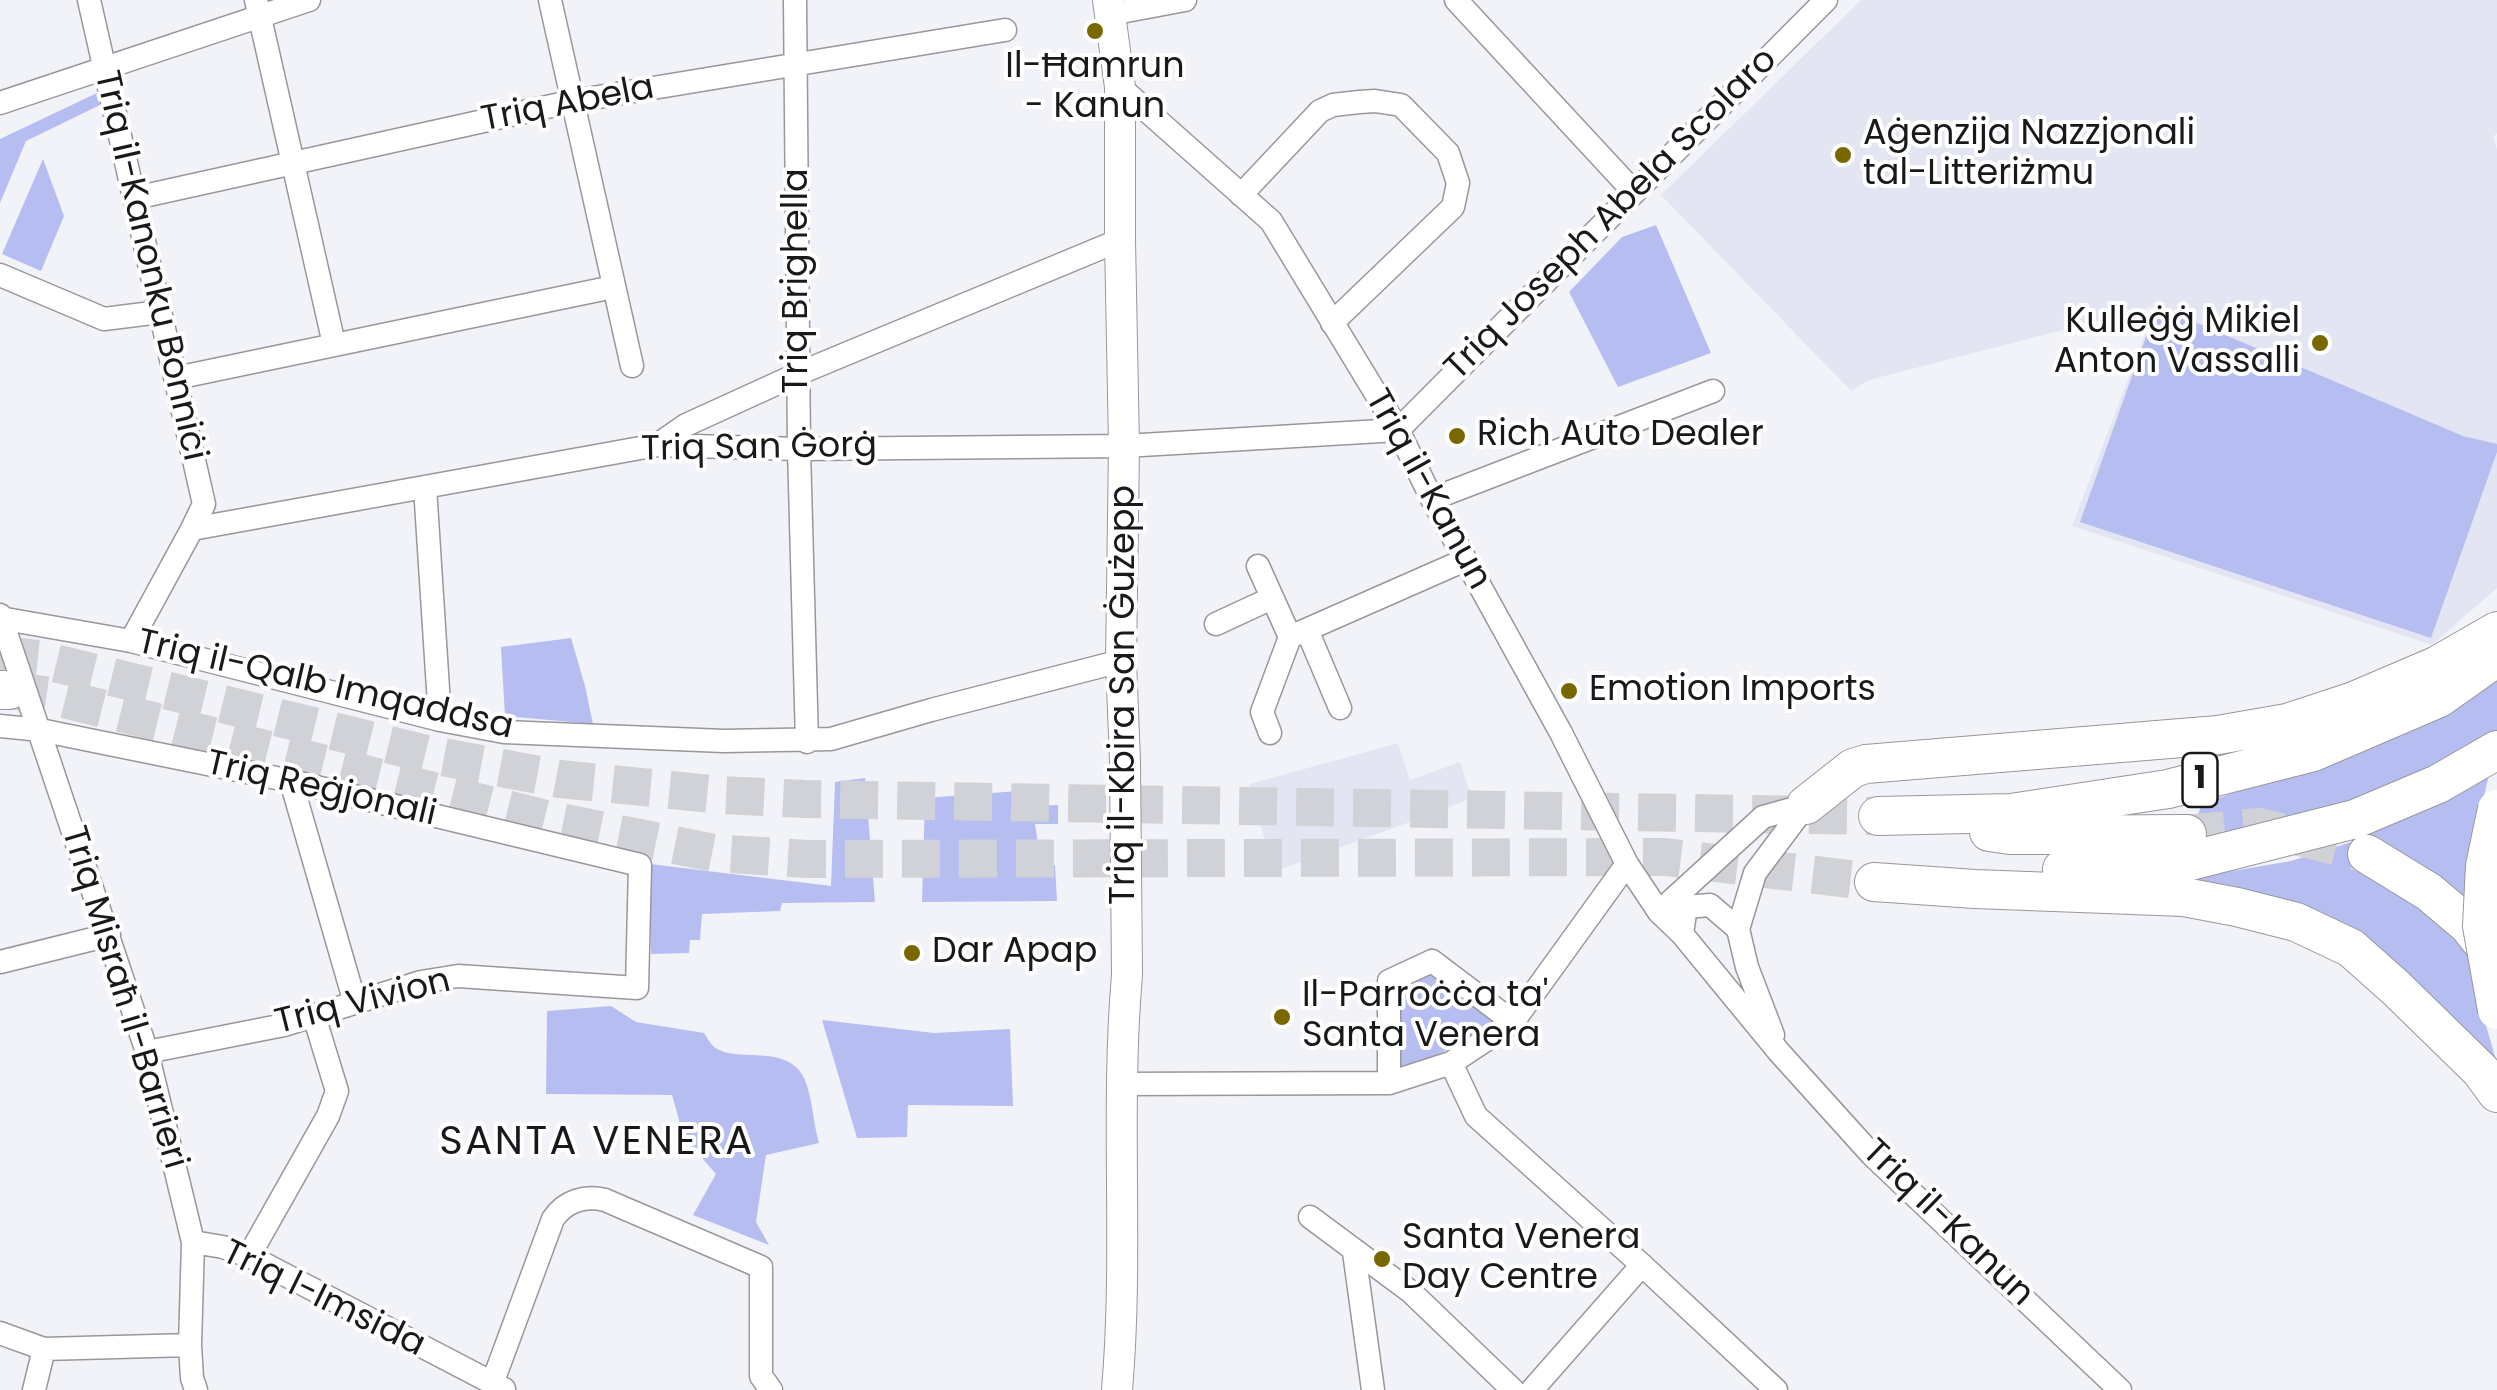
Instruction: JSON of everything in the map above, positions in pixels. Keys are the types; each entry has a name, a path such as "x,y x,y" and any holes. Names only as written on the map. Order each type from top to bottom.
{"highway":[{"path":"1806,805 1853,768 1866,764 2218,735 2287,723 2436,666 2497,632"},
{"name":"1","path":"2187,834 2010,835 1878,816 2011,813 2168,788 2313,752 2438,698 2497,657"},
{"name":"1","path":"2497,750 2438,784 2356,820 2186,862 2103,870 1989,867 1874,882 2184,897 2296,922 2351,948 2482,1071 2497,1093"},
{"path":"2497,809 2485,866 2482,926 2497,1010"},
{"path":"2367,854 2429,892 2468,925 2497,962"}],"main road":[{"name":"Triq il-Kbira San Ġużepp","path":"1109,7 1120,87 1124,446 1121,661 1126,761 1122,1341 1117,1390"}],"street":[{"name":"Triq il-Kanonku Bonniċi","path":"89,0 204,504 192,530"},
{"path":"0,103 104,70 258,8 309,0"},
{"path":"550,0 632,366"},
{"name":"Triq Brighella","path":"795,0 807,742"},
{"path":"1109,7 1185,0"},
{"path":"1456,0 1634,192"},
{"name":"Triq Joseph Abela Scolaro","path":"1398,430 1826,0"},
{"path":"258,8 334,344"},
{"name":"Triq Abela","path":"135,198 574,101 1006,30"},
{"name":"Triq il-Kanun","path":"1120,87 1271,221 1398,430 1561,732 1627,864 1659,912 1872,1155 2120,1390"},
{"path":"1241,194 1320,111 1333,105 1375,101 1401,105 1448,153 1458,183 1453,206 1332,323"},
{"path":"656,444 686,425 800,373 1120,240"},
{"path":"0,275 104,319 160,312"},
{"path":"176,378 613,287"},
{"path":"1432,499 1714,391"},
{"name":"Triq San Ġorġ","path":"192,530 656,444 800,448 1124,446 1398,430"},
{"path":"425,487 440,720"},
{"path":"131,640 192,530"},
{"path":"1270,733 1262,712 1299,634 1465,560"},
{"path":"1258,566 1272,598 1299,634 1340,708"},
{"path":"1216,624 1272,598"},
{"name":"Triq il-Qalb Imqaddsa","path":"0,617 131,640 440,720 504,732 724,741 831,740 1121,661"},
{"name":"Triq Misraħ il-Barrieri","path":"0,617 147,1052 192,1242 190,1345 196,1390"},
{"name":"Triq Reġjonali","path":"3,702 40,730 292,782 640,865"},
{"path":"292,782 355,1004"},
{"path":"1659,912 1763,818 1806,805"},
{"path":"1682,934 1686,907 1710,906 1738,929 1755,873 1806,805"},
{"path":"1123,1084 1389,1084 1451,1063 1512,1022 1627,864"},
{"name":"Triq Vivion","path":"147,1052 284,1025 421,982 458,976 637,988 640,865"},
{"name":"Triq il-Kanun","path":"1738,929 1747,967 1780,1052"},
{"path":"0,962 110,935"},
{"path":"1389,1084 1389,981 1432,962 1512,1022"},
{"path":"249,1256 328,1116 337,1091 314,1016"},
{"path":"1451,1063 1476,1116 1776,1390"},
{"path":"499,1387 554,1219 567,1204 589,1198 605,1200 761,1267 761,1376 770,1390"},
{"path":"1310,1217 1410,1292 1513,1390"},
{"name":"Triq l-Imsida","path":"192,1242 223,1246 249,1256 499,1387"},
{"path":"1354,1252 1373,1390"},
{"path":"1532,1390 1642,1265"},
{"path":"0,1333 44,1348 190,1345"},
{"path":"34,1390 44,1348"}],"shaded area":[{"name":"Kulleġġ Mikiel Anton Vassalli","path":"1861,0 2497,0 2497,133 2493,137 2497,149 2497,588 2432,645 2072,526 2156,306 1869,380 1851,391 1661,195"},
{"path":"97,93 100,105 26,141 0,203 0,139"},
{"path":"43,159 64,216 41,271 2,254"},
{"path":"1656,225 1711,353 1618,387 1569,292 1622,237"},
{"path":"2157,306 2463,436 2497,444 2431,638 2080,522"},
{"path":"571,638 593,724 505,716 501,647"},
{"path":"2497,675 2497,732 2436,770 2353,807 2185,848 2202,804 2362,747"},
{"path":"1398,743 1410,780 1460,762 1472,798 1273,872 1250,784"},
{"path":"2491,766 2472,848 2474,985 2497,1063 2372,952 2114,885 2291,861 2361,839"},
{"path":"865,778 875,902 782,903 780,911 702,914 700,940 690,940 689,953 651,954 650,864 831,886 835,782"},
{"path":"1031,790 1031,806 1058,805 1058,824 1035,824 1041,864 1055,865 1057,901 922,902 925,798"},
{"path":"1430,975 1493,1021 1449,1049 1401,1072 1399,991"},
{"path":"611,1006 636,1022 704,1033 722,1051 787,1061 805,1080 819,1143 766,1155 756,1222 769,1245 693,1215 716,1174 689,1143 672,1095 546,1094 547,1011"},
{"path":"822,1020 934,1033 1010,1029 1013,1106 908,1105 907,1137 857,1138"}],"tunnel":[{"path":"0,655 38,659 427,754 560,779 722,795 1878,816"},
{"path":"9,690 52,696 550,820 714,853 808,859 1665,857 1874,882"},
{"path":"2187,834 2259,827 2367,854"}],"place":[{"name":"Il-Ħamrun - Kanun","path":"1095,31"},
{"name":"Aġenzija Nazzjonali tal-Litteriżmu","path":"1843,155"},
{"name":"Kulleġġ Mikiel Anton Vassalli","path":"2320,343"},
{"name":"Rich Auto Dealer","path":"1457,436"},
{"name":"Emotion Imports","path":"1569,691"},
{"name":"Dar Apap","path":"912,953"},
{"name":"Il-Parroċċa ta' Santa Venera","path":"1282,1017"},
{"name":"Santa Venera Day Centre","path":"1382,1259"}],"district":[{"name":"SANTA VENERA","path":"597,1144"}]}
